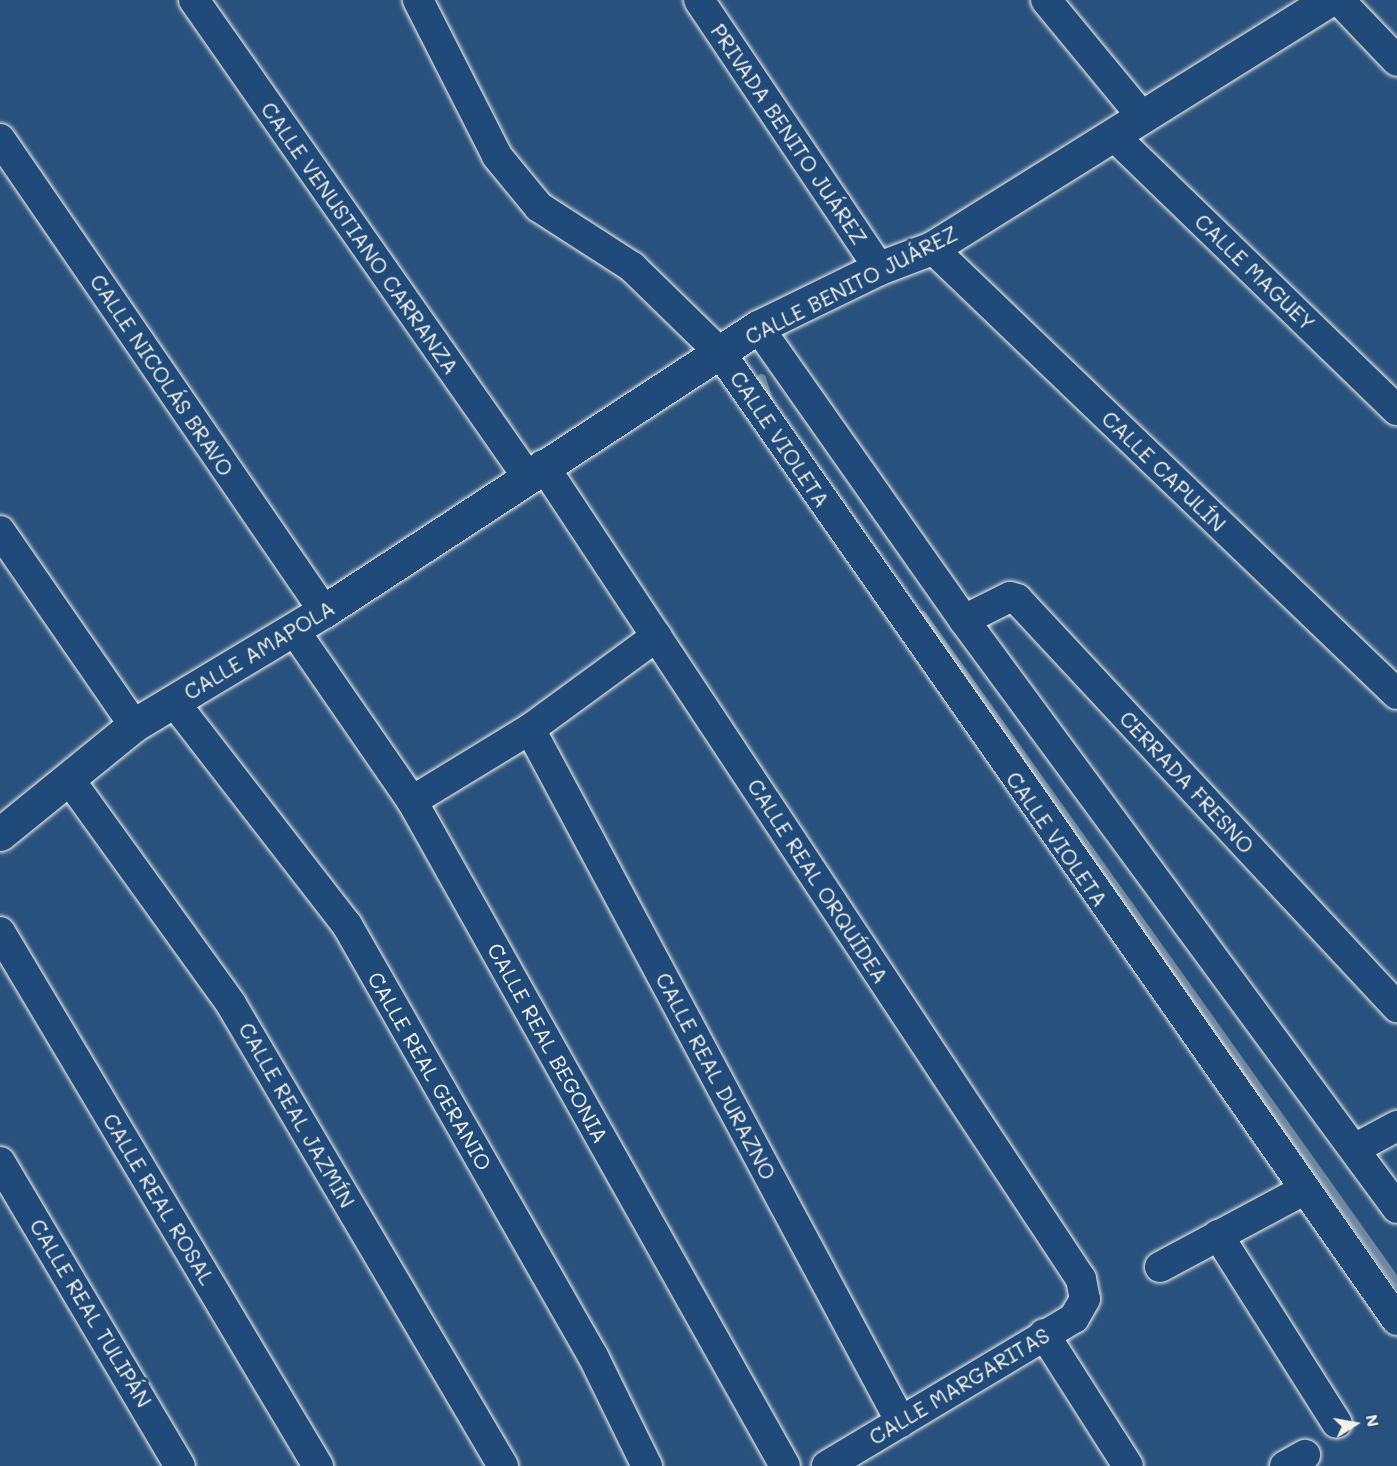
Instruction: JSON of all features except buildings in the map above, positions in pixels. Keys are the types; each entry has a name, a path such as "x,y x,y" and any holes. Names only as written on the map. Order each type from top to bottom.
{"street":[{"name":"CALLE VENUSTIANO CARRANZA","path":"194,0 535,471"},
{"name":"CALLE VIOLETA","path":"418,0 497,156 539,207 632,267 721,354 826,466 1302,1191 1397,1320"},
{"name":"PRIVADA BENITO JUÁREZ","path":"699,0 879,268"},
{"path":"1046,0 1140,114"},
{"name":"CALLE BENITO JUÁREZ","path":"535,471 721,354 758,327 879,268 932,249 1113,135 1140,114 1329,0"},
{"path":"1339,0 1397,61"},
{"name":"CALLE MAGUEY","path":"1113,135 1397,410"},
{"name":"CALLE NICOLÁS BRAVO","path":"0,139 324,611"},
{"name":"CALLE CAPULÍN","path":"932,249 1397,694"},
{"path":"758,327 826,466 964,620 1356,1148 1397,1208"},
{"name":"CALLE AMAPOLA","path":"0,834 134,725 324,611 535,471"},
{"name":"CALLE REAL ORQUÍDEA","path":"535,471 657,636 1081,1279 1084,1299"},
{"path":"0,531 134,725"},
{"name":"CERRADA FRESNO","path":"964,620 1010,597 1017,600 1397,1006"},
{"name":"CALLE REAL BEGONIA","path":"294,630 412,801 785,1466"},
{"path":"412,801 530,729 657,636"},
{"name":"CALLE REAL GERANIO","path":"174,702 347,925 593,1356 647,1466"},
{"name":"CALLE REAL DURAZNO","path":"530,729 901,1422"},
{"name":"CALLE REAL JAZMÍN","path":"69,780 231,1004 503,1466"},
{"name":"CALLE REAL ROSAL","path":"0,932 318,1466"},
{"path":"1356,1148 1397,1126"},
{"name":"CALLE REAL TULIPÁN","path":"0,1162 180,1466"},
{"path":"1160,1268 1302,1191"},
{"path":"1218,1235 1337,1423"},
{"name":"CALLE MARGARITAS","path":"827,1466 1074,1318 1084,1299"},
{"path":"1044,1334 1128,1466"}],"waterway":[{"path":"761,378 769,402"},
{"path":"922,615 1397,1283"}]}
